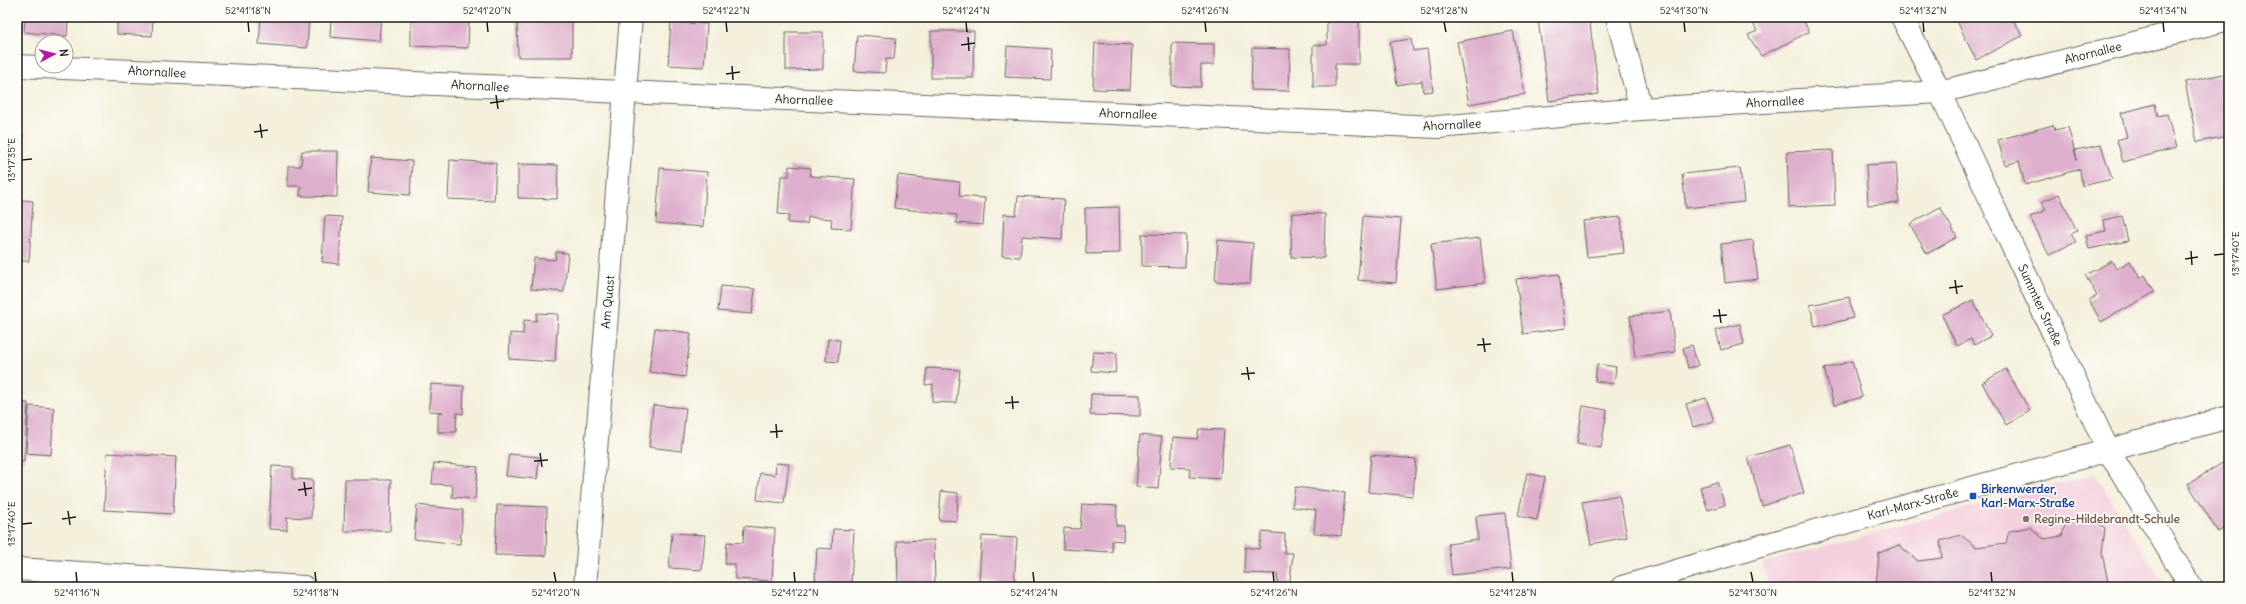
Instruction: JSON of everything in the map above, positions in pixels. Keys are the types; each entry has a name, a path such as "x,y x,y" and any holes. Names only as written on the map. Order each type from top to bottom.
{"street":[{"name":"Am Quast","path":"585,587 631,17"},
{"path":"1618,17 1641,110"},
{"name":"Summter Straße","path":"1902,17 1940,92 2108,450 2190,587"},
{"name":"Ahornallee","path":"17,66 1438,127 1641,110 1940,92 2229,19"},
{"name":"Karl-Marx-Straße","path":"1622,587 1757,546 2229,417"},
{"path":"17,569 304,587"}],"shaded area":[{"name":"Regine-Hildebrandt-Schule","path":"2095,474 2165,587 1769,587 1762,563"}],"building":[{"path":"25,17 68,17 67,34 24,32"},
{"path":"109,17 153,17 152,36 117,34 117,20 109,19"},
{"path":"261,17 309,17 307,48 259,44"},
{"path":"331,17 381,17 379,41 330,37"},
{"path":"411,17 469,17 468,48 411,46"},
{"path":"921,17 933,17 933,19"},
{"path":"1359,17 1359,64 1335,64 1335,87 1313,87 1313,45 1327,45 1327,18"},
{"path":"1552,17 1589,17 1599,94 1549,101 1538,19"},
{"path":"1750,17 1802,17 1809,32 1761,56 1748,35 1757,31"},
{"path":"1955,17 2012,17 2022,36 1976,60"},
{"path":"517,21 572,21 572,57 518,57"},
{"path":"671,22 707,24 704,67 668,65"},
{"path":"931,31 974,31 973,78 931,78"},
{"path":"1513,31 1525,94 1469,104 1457,42"},
{"path":"786,32 823,32 823,69 786,70"},
{"path":"857,35 896,38 894,59 886,59 885,73 854,71"},
{"path":"1411,39 1413,51 1427,49 1433,91 1423,92 1422,81 1397,85 1390,42"},
{"path":"1095,43 1132,45 1130,90 1093,89"},
{"path":"1172,43 1214,44 1214,65 1201,65 1201,87 1172,86"},
{"path":"1007,46 1051,49 1050,79 1005,77"},
{"path":"1252,48 1290,49 1289,91 1251,90"},
{"path":"2229,73 2229,136 2197,142 2185,82"},
{"path":"2155,104 2158,116 2167,114 2176,148 2123,162 2117,140 2127,137 2121,113"},
{"path":"2053,125 2055,130 2068,127 2077,160 2075,150 2101,145 2112,179 2082,186 2080,169 2025,185 2019,161 2005,165 1998,140"},
{"path":"17,134 23,134 22,177 17,177"},
{"path":"1833,150 1835,205 1789,207 1787,152"},
{"path":"302,151 338,151 337,197 300,196 301,186 288,186 288,166 301,166"},
{"path":"371,158 412,161 410,195 368,192"},
{"path":"450,160 496,163 494,201 448,199"},
{"path":"1896,163 1899,203 1868,205 1866,165"},
{"path":"518,164 558,165 557,199 518,198"},
{"path":"789,166 811,168 810,176 855,179 851,229 831,228 832,219 808,217 807,224 788,223 789,215 778,214 781,176 789,176"},
{"path":"660,168 707,172 703,227 656,223"},
{"path":"1740,168 1744,202 1686,208 1682,174"},
{"path":"898,175 960,182 959,196 985,198 983,225 956,223 957,215 894,208"},
{"path":"2059,194 2077,231 2071,234 2076,242 2049,255 2030,217 2046,210 2042,202"},
{"path":"1018,196 1064,199 1062,239 1022,236 1020,257 1002,256 1004,214 1016,215"},
{"path":"22,200 33,201 29,261 18,261"},
{"path":"1119,207 1120,253 1086,254 1085,208"},
{"path":"1940,207 1957,237 1927,254 1910,224"},
{"path":"1292,213 1325,214 1324,258 1291,257"},
{"path":"325,216 342,217 339,264 322,262"},
{"path":"1363,216 1401,219 1396,283 1358,280"},
{"path":"2122,216 2128,241 2089,249 2086,235 2106,231 2103,220"},
{"path":"1621,217 1624,253 1587,257 1583,221"},
{"path":"1142,234 1186,235 1185,267 1142,266"},
{"path":"1480,238 1485,283 1437,289 1431,244"},
{"path":"1218,240 1253,243 1250,284 1215,281"},
{"path":"1753,240 1758,279 1725,283 1721,244"},
{"path":"556,252 568,253 564,292 531,289 534,258 555,260"},
{"path":"2112,261 2116,269 2130,261 2140,278 2145,275 2155,292 2101,322 2089,300 2097,296 2085,275"},
{"path":"1559,274 1566,328 1523,334 1516,279"},
{"path":"721,286 755,289 752,314 718,311"},
{"path":"1849,297 1853,318 1815,327 1810,305"},
{"path":"1973,300 1991,336 1974,345 1971,339 1957,346 1942,315"},
{"path":"1670,311 1675,352 1635,357 1630,316"},
{"path":"537,313 558,314 555,362 509,359 510,333 523,334 524,320 536,321"},
{"path":"1740,324 1744,344 1721,350 1716,330"},
{"path":"655,328 691,333 685,377 649,372"},
{"path":"828,339 840,340 838,362 826,361"},
{"path":"1692,345 1698,366 1688,368 1683,348"},
{"path":"1093,352 1117,353 1115,373 1091,371"},
{"path":"1852,361 1862,397 1834,405 1824,369"},
{"path":"1597,364 1616,367 1614,384 1595,381"},
{"path":"927,368 960,370 956,403 932,402 933,384 925,385"},
{"path":"2006,369 2030,411 2006,425 1982,383"},
{"path":"431,384 464,386 463,414 457,413 456,432 438,432 438,413 443,412 429,411"},
{"path":"1091,394 1140,395 1140,416 1090,415"},
{"path":"1706,398 1714,421 1693,427 1686,404"},
{"path":"17,402 28,403 24,462 17,461"},
{"path":"653,405 686,408 681,451 649,447"},
{"path":"29,406 54,408 51,455 26,453"},
{"path":"1583,406 1607,410 1601,448 1577,444"},
{"path":"1199,429 1224,430 1220,479 1190,477 1190,468 1171,467 1173,437 1197,439"},
{"path":"1140,435 1162,437 1158,489 1136,487"},
{"path":"1790,445 1804,493 1762,506 1748,457"},
{"path":"107,453 176,457 173,514 104,510"},
{"path":"509,454 539,457 537,479 506,476"},
{"path":"1371,455 1416,459 1413,496 1368,492"},
{"path":"2229,459 2229,525 2218,532 2188,484"},
{"path":"434,463 478,467 475,499 452,497 453,485 432,484"},
{"path":"776,463 789,464 784,503 757,500 760,473 775,475"},
{"path":"272,466 293,467 293,479 313,480 311,518 287,517 287,530 269,529"},
{"path":"1527,473 1545,477 1537,520 1518,516"},
{"path":"345,480 391,480 390,531 344,531"},
{"path":"1717,482 1725,505 1708,510 1700,487"},
{"path":"1295,487 1345,493 1341,536 1314,533 1316,510 1292,507"},
{"path":"941,491 958,493 957,521 939,520"},
{"path":"1619,495 1627,537 1591,544 1582,502"},
{"path":"1082,504 1117,506 1116,526 1124,526 1123,541 1112,540 1112,552 1063,549 1064,528 1080,529"},
{"path":"417,505 463,510 460,544 414,539"},
{"path":"497,505 547,507 546,556 495,555"},
{"path":"1505,513 1511,569 1452,575 1448,544 1478,540 1476,516"},
{"path":"2087,516 2105,528 2102,553 2109,587 1876,586 1879,553 1899,545 1918,561 1942,558 1940,541 1961,535 1976,547 2006,543 2009,531 2030,527 2044,539 2062,536 2066,521"},
{"path":"744,526 775,529 772,581 735,579 735,564 725,564 727,542 743,543"},
{"path":"833,529 854,530 851,583 815,582 817,548 832,549"},
{"path":"1262,532 1285,534 1284,553 1293,553 1290,580 1293,587 1278,587 1277,574 1244,573 1245,547 1259,549"},
{"path":"672,533 705,535 702,570 669,568"},
{"path":"982,536 1017,538 1014,584 979,581"},
{"path":"934,540 935,587 898,587 897,541"}],"place":[{"name":"Birkenwerder, Karl-Marx-Straße","path":"1973,496"},
{"name":"Regine-Hildebrandt-Schule","path":"2026,519"}]}
